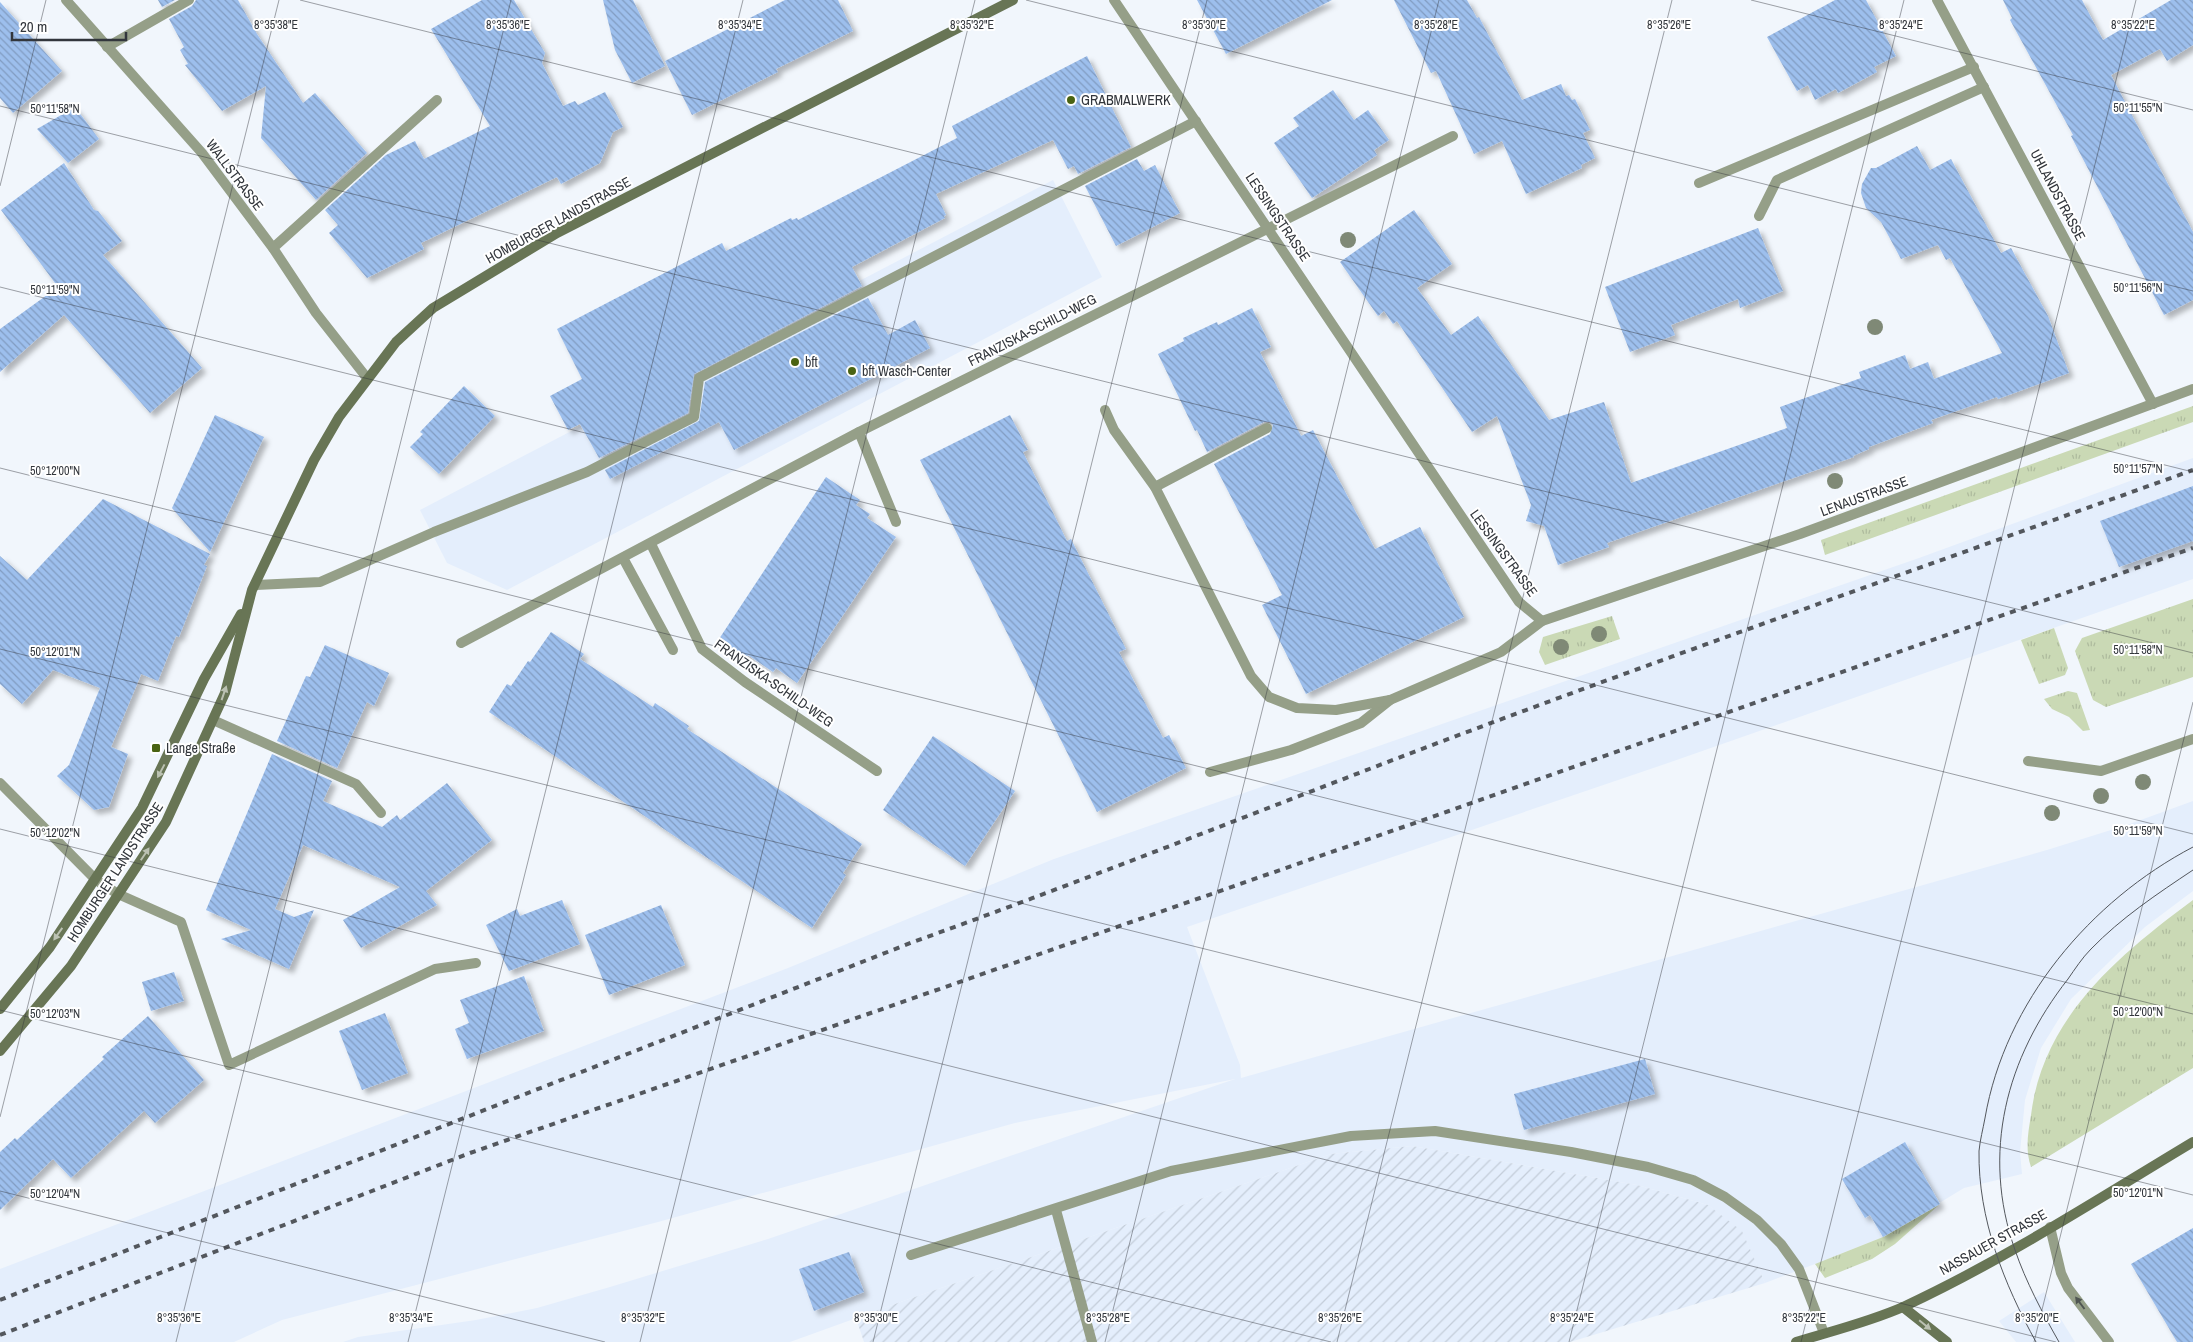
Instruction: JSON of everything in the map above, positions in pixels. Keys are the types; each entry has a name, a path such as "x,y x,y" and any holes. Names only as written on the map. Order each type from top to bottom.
{"main road":[{"name":"HOMBURGER LANDSTRASSE","path":"0,1009 50,947 142,808 204,680 248,603 314,460 339,417 396,342 433,308 557,233 1013,0"},
{"name":"HOMBURGER LANDSTRASSE","path":"0,1051 72,966 166,822 225,693 248,603"},
{"name":"NASSAUER STRASSE","path":"1796,1342 1864,1322 1903,1307 1998,1258 2193,1142"},
{"path":"1903,1307 1947,1342"}],"street":[{"name":"WALLSTRASSE","path":"66,0 202,153 272,248 316,313 367,378"},
{"path":"108,47 189,0"},
{"name":"LESSINGSTRASSE","path":"1114,0 1519,602 1542,621"},
{"name":"UHLANDSTRASSE","path":"1937,0 2153,404"},
{"path":"1699,183 1974,67"},
{"path":"1759,216 1777,180 1984,87"},
{"path":"272,248 437,100"},
{"path":"256,585 320,582 434,532 588,472 694,418 699,378 1196,121"},
{"name":"FRANZISKA-SCHILD-WEG","path":"461,643 651,544 859,432 1453,136"},
{"name":"LENAUSTRASSE","path":"1542,621 1800,534 2193,390"},
{"path":"1105,410 1114,430 1154,487 1251,676 1269,697 1298,708 1336,710 1390,700 1500,652 1542,621"},
{"path":"1154,487 1267,428"},
{"path":"859,432 896,522"},
{"name":"FRANZISKA-SCHILD-WEG","path":"651,544 702,649 744,682 877,771"},
{"path":"623,558 673,650"},
{"path":"1210,772 1291,750 1361,723 1390,700"},
{"path":"213,720 356,784 381,813"},
{"path":"2028,761 2100,771 2193,739"},
{"path":"0,783 96,880 118,894 181,922 229,1064 435,969 476,963"},
{"path":"911,1255 1056,1210 1171,1171 1351,1136 1435,1131 1562,1150 1648,1167 1693,1180 1725,1197 1758,1220 1781,1244 1799,1269 1824,1333"},
{"path":"1056,1210 1092,1342"},
{"path":"2050,1227 2061,1273 2068,1288 2109,1342"}],"shaded area":[{"path":"1053,180 1102,277 507,590 447,563 420,510"},
{"path":"2193,458 2193,579 1668,763 1187,927 1240,1065 1241,1078 2047,850 2127,825 2193,801 2193,891 2145,927 2071,999 2041,1048 2025,1100 2020,1152 2022,1174 1964,1188 1883,1237 1765,1283 1742,1232 1708,1205 1637,1185 1412,1146 1331,1154 909,1299 790,1342 343,1342 358,1337 476,1320 537,1308 610,1287 768,1239 1235,1079 1015,1123 658,1222 282,1320 234,1342 0,1342 0,1269 788,968 1054,859 1919,558"},
{"path":"1412,1146 1637,1185 1708,1205 1742,1231 1765,1283 1570,1342 864,1342 856,1318 1331,1154"},
{"path":"2044,1292 2075,1342 2016,1342 1999,1321"}],"green space":[{"path":"2193,406 2193,422 1825,555 1821,540"},
{"path":"2193,599 2193,677 2106,707 2093,700 2075,651 2082,638"},
{"path":"1612,616 1620,639 1545,665 1539,652 1543,637"},
{"path":"2054,628 2068,668 2065,675 2039,684 2021,640"},
{"path":"2068,691 2077,693 2090,730 2083,731 2069,717 2052,709 2044,699"},
{"path":"2193,900 2193,1068 2031,1167 2028,1154 2028,1135 2038,1080 2051,1048 2068,1018 2112,966"},
{"path":"1940,1204 1895,1244 1872,1259 1825,1278 1815,1264 1883,1237"}],"building":[{"path":"158,0 175,0 162,7"},
{"path":"196,0 238,0 257,34 303,103 315,93 367,153 316,200 261,138 266,86 222,111 185,65 188,64 180,50 184,47 169,19 192,6"},
{"path":"482,0 514,0 545,53 542,63 563,106 575,101 578,105 605,92 623,127 613,132 600,163 561,184 557,177 421,243 424,249 367,278 329,233 338,225 325,210 386,155 415,141 424,159 490,126 431,29"},
{"path":"603,0 633,0 665,66 632,83 615,50"},
{"path":"785,0 838,0 853,31 776,69 778,72 692,115 665,61"},
{"path":"1197,0 1332,0 1226,54"},
{"path":"1394,0 1467,0 1477,18 1479,17 1522,100 1561,84 1566,96 1569,95 1572,100 1575,99 1590,130 1583,133 1595,158 1581,165 1582,168 1526,194 1502,141 1474,154 1436,71 1431,73"},
{"path":"1835,0 1866,0 1896,56 1874,67 1877,72 1838,93 1836,89 1815,100 1808,85 1797,91 1767,37"},
{"path":"2003,0 2082,0 2103,40 2171,0 2193,0 2193,45 2167,61 2160,49 2111,75 2193,232 2193,300 2164,315 2071,136 2073,135 2010,20 2012,18"},
{"path":"0,2 62,71 13,113 0,98"},
{"path":"1087,56 1131,147 1078,174 1074,166 1068,169 1053,140 936,194 946,215 944,216 945,218 852,267 862,286 694,374 688,413 599,458 580,424 568,430 550,396 582,379 557,329 722,243 726,251 791,218 792,220 797,218 798,220 957,138 952,126"},
{"path":"1333,90 1354,120 1368,110 1389,140 1374,150 1377,155 1312,198 1274,143 1299,126 1293,118"},
{"path":"75,107 99,139 68,163 37,129"},
{"path":"1917,146 1930,170 1951,159 2001,253 2011,248 2048,316 2069,373 1998,399 1997,397 1931,420 1933,423 1869,447 1869,449 1854,457 1607,543 1609,547 1558,565 1544,526 1526,521 1531,505 1497,416 1472,432 1397,321 1393,324 1384,311 1378,316 1340,262 1414,210 1452,264 1417,288 1451,335 1478,316 1549,420 1604,402 1631,483 1787,428 1780,407 1861,378 1859,372 1905,355 1910,369 1928,362 1934,379 2002,353 1950,258 1946,260 1938,245 1901,259 1881,222 1866,208 1861,193 1862,184 1871,168 1876,168"},
{"path":"1137,159 1144,171 1155,165 1180,213 1116,246 1085,186"},
{"path":"64,163 94,210 98,211 122,241 103,255 202,368 150,413 64,315 0,372 0,329 58,287 1,210"},
{"path":"1758,228 1783,291 1740,308 1738,299 1671,325 1675,335 1630,352 1605,287"},
{"path":"868,298 888,335 915,320 930,348 734,450 719,422 610,479 605,470 699,421 705,382"},
{"path":"1252,308 1271,347 1260,352 1301,436 1313,430 1375,549 1420,527 1464,617 1306,694 1262,605 1282,595 1214,464 1270,434 1273,425 1270,422 1264,422 1207,452 1158,354 1184,341 1183,338 1217,322 1218,325"},
{"path":"464,386 495,416 439,474 410,447 423,434 420,432"},
{"path":"215,415 264,437 210,552 172,508"},
{"path":"1010,415 1028,450 1023,452 1067,541 1071,539 1126,649 1119,652 1163,738 1169,735 1186,768 1097,812 920,460"},
{"path":"826,477 860,500 856,505 870,514 867,518 896,537 797,683 776,668 773,672 748,655 746,658 719,639"},
{"path":"2193,486 2193,541 2119,567 2100,521"},
{"path":"103,499 210,554 204,565 207,566 179,637 176,636 158,681 141,674 111,747 128,754 109,807 94,810 57,776 69,765 100,688 53,670 22,704 0,684 0,556 27,580"},
{"path":"551,632 584,654 580,659 653,707 655,703 689,726 687,729 862,844 843,873 846,875 812,928 489,712 507,684 511,686"},
{"path":"325,645 389,673 374,706 367,702 337,768 277,741 306,676 310,677"},
{"path":"933,736 1015,791 965,866 883,810"},
{"path":"272,754 332,781 323,801 382,827 397,815 400,820 447,783 492,840 426,891 437,905 361,948 343,920 400,887 303,845 275,909 294,917 314,910 289,969 221,939 251,930 206,910"},
{"path":"562,900 580,944 509,971 486,925 517,909 520,916"},
{"path":"661,905 685,965 609,995 585,935"},
{"path":"174,972 184,1001 151,1011 142,982"},
{"path":"524,976 544,1031 467,1059 455,1029 469,1023 460,1000"},
{"path":"385,1013 408,1073 362,1090 339,1031"},
{"path":"148,1016 204,1080 155,1123 144,1111 71,1178 53,1159 0,1210 0,1152 15,1138 17,1140 104,1059 102,1057"},
{"path":"1645,1059 1655,1094 1524,1130 1514,1094"},
{"path":"1905,1142 1940,1204 1883,1237 1870,1215 1865,1218 1842,1179"},
{"path":"2193,1228 2193,1342 2177,1342 2131,1264"},
{"path":"849,1252 864,1292 814,1311 799,1269"}],"tram line":[{"path":"2036,1342 2013,1297 2004,1274 1988,1226 1983,1201 1979,1151 1995,1075 2011,1034 2032,996 2058,959 2087,926 2120,896 2155,869 2193,847"},
{"path":"2059,1342 2024,1274 2005,1214 2000,1178 2000,1142 2005,1108 2015,1074 2029,1041 2047,1009 2088,952 2127,917 2193,870"}],"railway":[{"path":"0,1300 913,942 1419,750 1709,643 2193,470"},
{"path":"0,1335 470,1153 1449,811 2193,548"}],"place":[{"name":"GRABMALWERK","path":"1071,100"},
{"name":"bft","path":"795,362"},
{"name":"bft Wasch-Center","path":"852,371"},
{"name":"Lange Straße","path":"156,748"}]}
